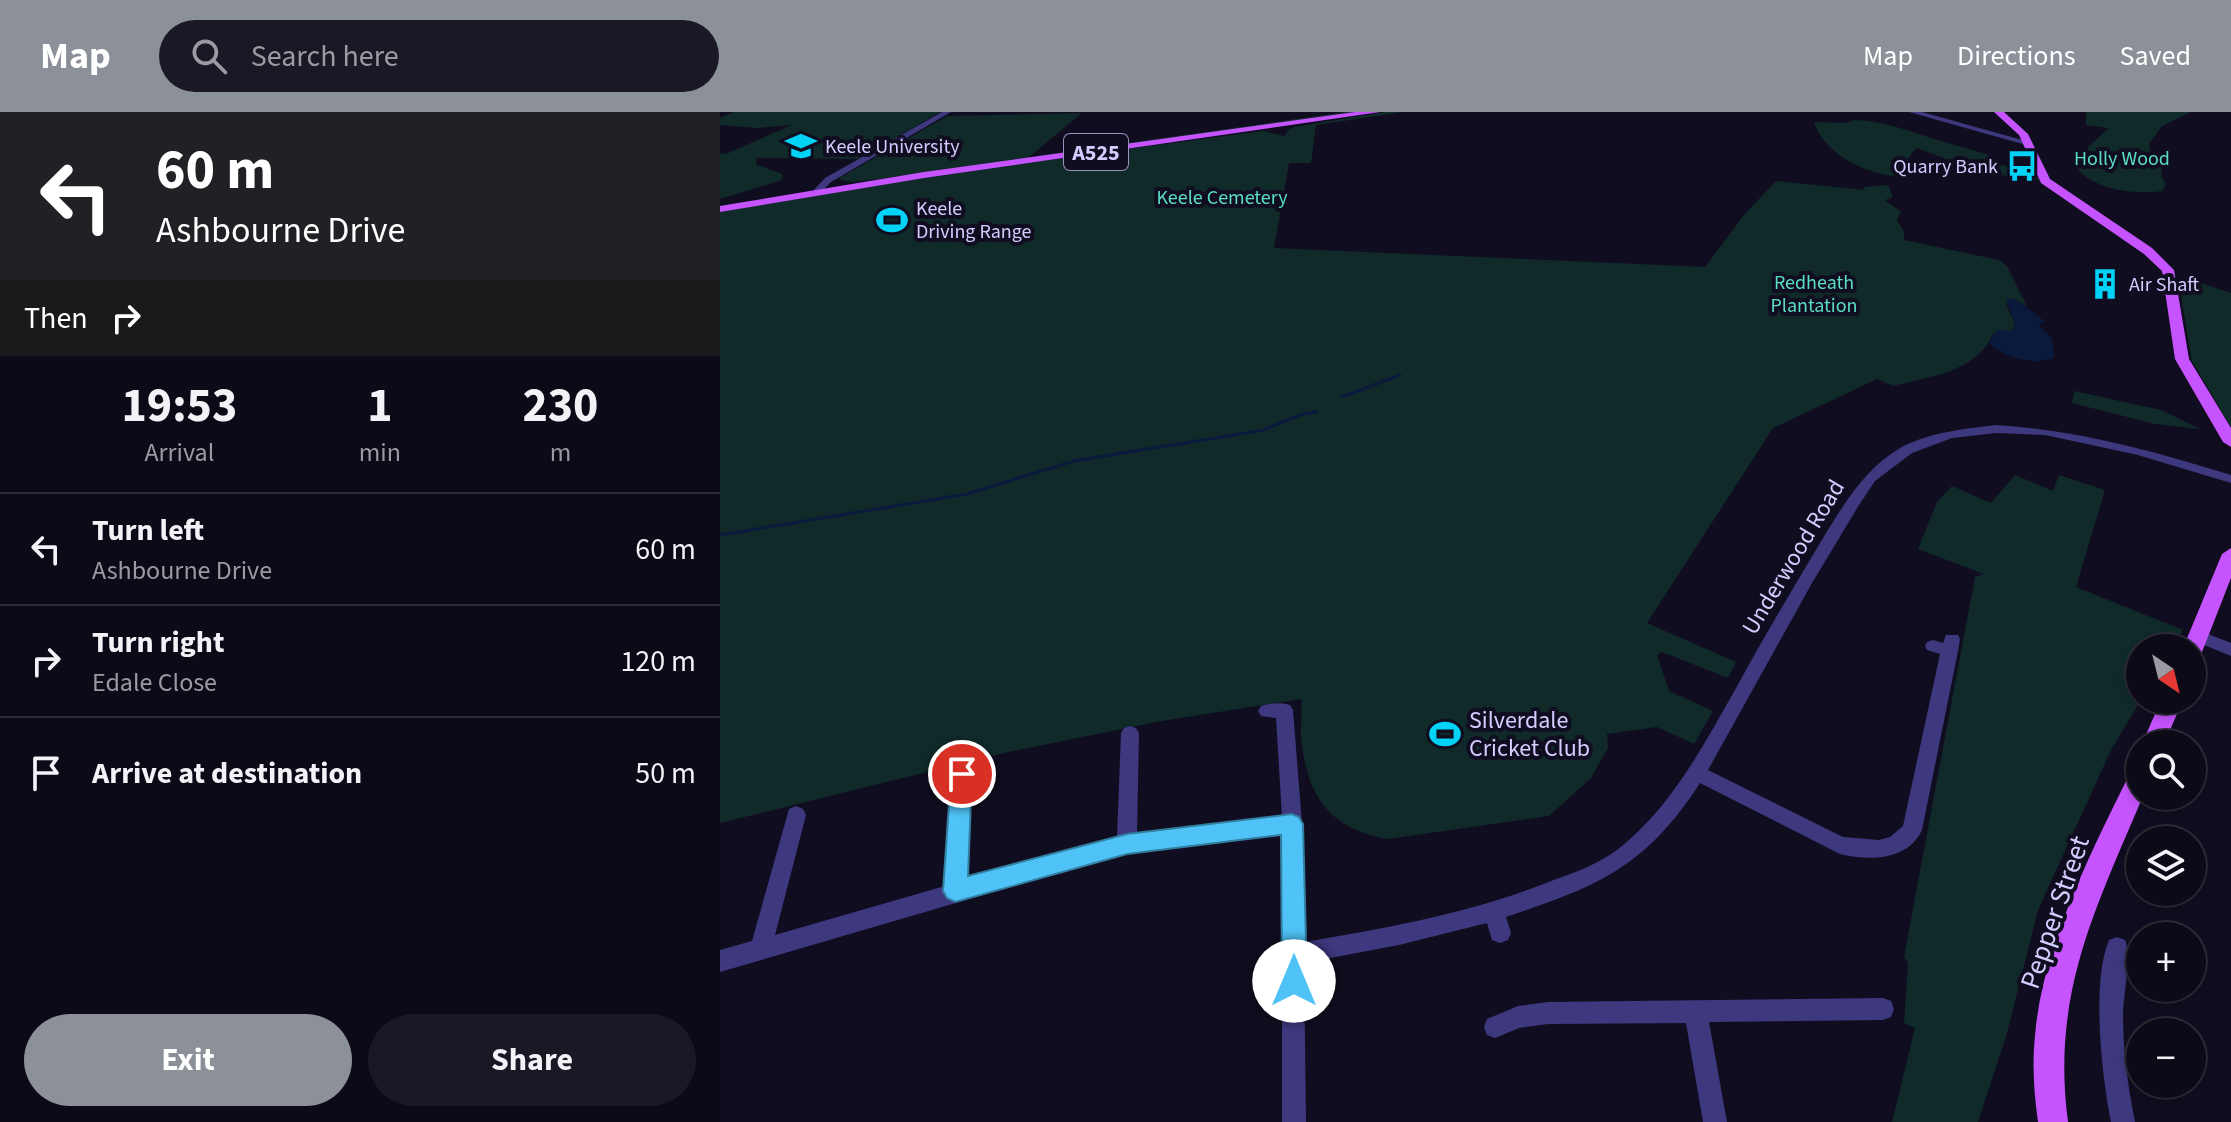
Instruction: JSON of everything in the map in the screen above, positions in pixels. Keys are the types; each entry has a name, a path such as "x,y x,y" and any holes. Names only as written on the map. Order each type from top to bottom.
{"main road":[{"name":"A525","path":"720,209 817,191 1375,112"},
{"path":"1999,112 2029,143 2045,181 2148,251 2168,270 2182,359 2231,442"},
{"path":"2199,634 2231,554"},
{"name":"Pepper Street","path":"2053,1122 2048,1045 2057,988 2071,942 2126,810"}],"street":[{"path":"817,191 828,180 947,112"},
{"path":"1913,112 2029,143"},
{"name":"Underwood Road","path":"1294,954 1371,942 1494,911 1544,895 1598,872 1624,856 1661,819 1697,773 1860,494 1878,470 1915,445 1951,433 1993,429 2035,430 2139,451 2231,479"},
{"path":"1697,773 1840,845 1856,849 1895,845 1912,830 1945,645"},
{"path":"2206,646 2231,650"},
{"path":"1267,711 1284,710 1292,824 1294,1122"},
{"path":"1127,844 1130,733"},
{"path":"955,891 962,774"},
{"path":"760,951 796,815"},
{"path":"720,961 1127,844 1292,824"},
{"path":"1494,911 1500,933"},
{"path":"2117,948 2112,982 2113,1076 2123,1122"},
{"path":"1495,1027 1518,1017 1548,1013 1883,1009"},
{"path":"1696,1013 1715,1122"}],"green space":[{"name":"Keele University","path":"734,112 940,112 859,159 757,158 756,164 782,174 782,180 720,199 720,153 726,154 792,125 757,128 720,125 720,118"},
{"path":"1345,112 1366,112 879,179 851,182 838,179 947,116 1082,113 1029,157"},
{"path":"1384,112 1403,112 1316,125 1311,163 1289,163 1274,248 1705,267 1744,215 1776,181 1865,190 1864,187 1888,185 1893,197 1885,200 1901,212 1897,220 1904,232 1904,240 1999,260 2007,266 2027,307 2015,299 2006,304 2015,324 2012,331 1993,334 1985,347 1964,365 1893,386 1877,379 1773,428 1647,623 1736,662 1728,678 1662,652 1657,655 1669,691 1713,711 1694,744 1657,727 1607,734 1608,748 1591,778 1549,816 1388,839 1350,827 1324,806 1308,775 1301,736 1301,699 1156,722 1013,751 720,823 720,210 928,176 1262,131 1285,136 1294,127"},
{"name":"Holly Wood","path":"2086,112 2191,112 2162,126 2149,144 2151,153 2163,163 2161,176 2166,184 2162,191 2140,192 2104,186 2077,168 2087,148 2109,128 2086,125"},
{"path":"1853,120 1894,126 1989,155 1991,164 2035,169 2039,180 1984,173 1917,148 1894,176 1870,171 1835,151 1826,143 1814,122 1847,123"},
{"path":"2180,276 2231,293 2231,427 2192,361"},
{"path":"2074,391 2161,410 2200,429 2155,424 2072,403"},
{"path":"2015,475 2053,491 2059,475 2105,490 2076,587 2183,630 2181,634 2126,634 2126,714 2133,714 2111,750 2038,910 2007,1033 1978,1122 1892,1122 1915,1028 1904,1023 1908,963 1904,957 1975,577 1984,574 1918,549 1937,502 1952,486 1991,503"}],"water":[{"path":"2006,299 2015,299 2046,322 2038,324 2052,339 2054,358 2037,361 2020,359 2003,353 1989,343 1997,330 2013,331 2015,324"}],"waterway":[{"path":"1342,397 1400,375"},
{"path":"720,535 967,494 1074,461 1264,430 1302,414 1317,412"}],"place":[{"name":"Keele University","path":"801,146"},
{"name":"Quarry Bank","path":"2022,166"},
{"name":"Keele Driving Range","path":"892,220"},
{"name":"Air Shaft","path":"2105,284"},
{"name":"Silverdale Cricket Club","path":"1445,734"}],"route":[{"path":"962,774 955,891 1127,844 1213,831 1292,824 1294,981"}],"park label":[{"name":"Keele Cemetery","path":"1222,197"},
{"name":"Redheath Plantation","path":"1814,294"}]}
